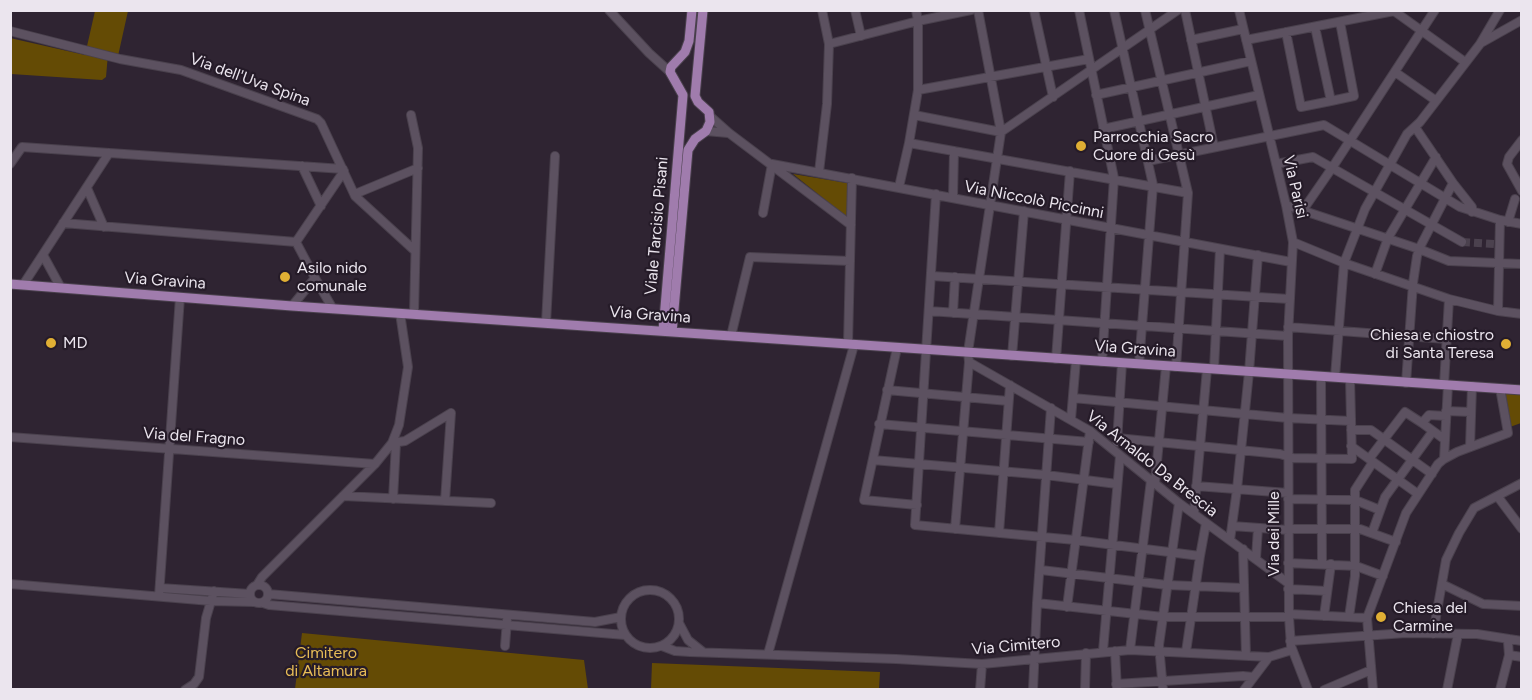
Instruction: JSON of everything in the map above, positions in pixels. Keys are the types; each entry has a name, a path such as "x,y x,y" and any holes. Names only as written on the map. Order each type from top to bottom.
{"main road":[{"path":"670,72 689,41 692,10"},
{"path":"703,10 695,96 711,117"},
{"path":"678,58 691,58 697,64"},
{"name":"Viale Tarcisio Pisani","path":"668,332 683,95 670,72"},
{"name":"Viale Tarcisio Pisani","path":"668,332 688,150 709,127 711,117"},
{"path":"681,123 688,133 703,133"},
{"name":"Via Gravina","path":"10,284 400,314 851,344 927,350 969,357 1012,356 1521,390"}],"street":[{"path":"609,10 670,72"},
{"path":"819,172 827,104 829,44 822,10"},
{"path":"855,10 861,36"},
{"path":"899,187 918,90 916,10"},
{"path":"829,44 971,10"},
{"path":"955,529 973,314 1001,132 978,10"},
{"path":"1034,10 1053,97"},
{"path":"1079,10 1114,178 1102,362"},
{"path":"1114,10 1153,185 1139,364"},
{"path":"1145,10 1188,193 1176,367"},
{"path":"914,115 1001,132 1178,10"},
{"path":"1185,10 1214,147"},
{"name":"Via Parisi","path":"1239,10 1293,242 1289,299 1288,374"},
{"path":"1303,210 1435,10"},
{"path":"1335,377 1344,263 1358,228 1407,134 1415,127 1480,44 1500,10"},
{"path":"1246,40 1394,11 1465,62"},
{"path":"1480,44 1521,20"},
{"path":"1286,32 1301,106 1331,101 1354,96 1340,22"},
{"path":"1315,27 1331,101"},
{"path":"1191,40 1243,29"},
{"name":"Via dell'Uva Spina","path":"10,31 120,59 181,70 317,119 321,123 354,194 414,250"},
{"path":"654,58 678,58"},
{"path":"918,90 1089,59"},
{"path":"1096,95 1251,61"},
{"path":"1395,72 1435,100"},
{"path":"1103,129 1259,95"},
{"path":"411,115 418,145 414,314"},
{"path":"711,117 851,225"},
{"path":"1148,162 1323,125 1445,199 1472,212 1521,224"},
{"path":"1415,127 1472,207 1472,212"},
{"path":"703,133 729,133"},
{"path":"1521,140 1507,164 1521,191"},
{"path":"909,143 1188,193"},
{"path":"10,164 22,147 343,170 296,242"},
{"path":"953,198 954,151"},
{"path":"23,285 110,153"},
{"path":"546,323 555,156"},
{"path":"1276,164 1313,157 1462,242"},
{"path":"1376,274 1388,238 1436,157"},
{"path":"763,213 772,164"},
{"name":"Via Niccolò Piccinni","path":"772,164 1292,262"},
{"path":"302,166 321,206"},
{"path":"354,194 418,168"},
{"path":"1056,359 1070,171"},
{"path":"768,654 851,344 852,178"},
{"path":"1406,383 1412,288 1419,249 1453,183"},
{"path":"87,188 104,227"},
{"path":"936,194 915,525 1112,544 1200,556"},
{"path":"1498,311 1497,244 1504,221 1515,199"},
{"path":"1286,205 1388,238 1449,261 1521,264"},
{"path":"1012,356 1024,211"},
{"path":"63,223 296,242"},
{"path":"296,242 333,309"},
{"path":"1293,242 1412,288 1498,311 1521,314"},
{"path":"1194,513 1203,410 1216,330 1220,249"},
{"path":"43,255 61,288"},
{"path":"1230,540 1253,333 1258,255"},
{"path":"731,336 750,257 850,261"},
{"path":"932,276 1289,299"},
{"path":"292,306 315,278"},
{"path":"953,313 956,278"},
{"path":"159,592 180,297"},
{"path":"1444,459 1449,299"},
{"path":"929,311 1288,336"},
{"path":"393,499 394,443 408,367 400,314"},
{"path":"1288,327 1446,339"},
{"path":"897,348 864,500 917,505"},
{"name":"Via Arnaldo Da Brescia","path":"969,357 1010,385 1090,431 1179,503 1256,558 1288,586"},
{"path":"1071,419 1076,360"},
{"path":"1103,651 1117,484 1117,438 1122,363"},
{"path":"1130,650 1142,549 1159,442 1166,366"},
{"name":"Via dei Mille","path":"1288,374 1290,641 1308,690"},
{"path":"1321,376 1322,564"},
{"path":"1117,438 1241,450 1293,458 1352,459 1350,379"},
{"path":"999,533 1010,385"},
{"path":"1470,447 1472,386"},
{"path":"1373,690 1367,618 1407,513 1444,459 1508,433 1500,388"},
{"path":"887,390 1008,401"},
{"path":"1073,398 1321,420 1351,425 1371,430 1432,474"},
{"path":"1033,690 1051,408"},
{"path":"1349,617 1356,566 1356,487 1384,439 1405,412 1444,439"},
{"path":"1422,423 1429,415 1471,412"},
{"path":"250,594 251,589 261,583 394,443 405,441 451,413 445,501"},
{"path":"879,424 1089,442"},
{"path":"1372,532 1384,497 1433,430"},
{"path":"1067,607 1090,431"},
{"name":"Via del Fragno","path":"10,437 375,464"},
{"path":"1352,446 1418,494"},
{"path":"873,460 1046,475 1117,484"},
{"path":"1434,634 1450,548 1477,506 1521,483"},
{"path":"1196,486 1322,499 1355,500 1380,510"},
{"path":"343,496 491,503"},
{"path":"1498,497 1521,529"},
{"path":"1163,686 1159,645 1179,503"},
{"path":"1186,652 1206,523"},
{"path":"1232,526 1288,529 1356,528 1396,542"},
{"path":"1256,558 1258,528"},
{"path":"1243,549 1246,656"},
{"path":"1288,563 1356,566 1383,576"},
{"path":"1324,616 1331,564"},
{"path":"1041,570 1196,588 1244,588"},
{"path":"261,583 268,594"},
{"path":"10,584 159,592 214,591 250,594 258,603"},
{"path":"1442,584 1483,604 1521,606"},
{"path":"1288,586 1328,591"},
{"path":"648,590 657,590 671,599 679,614 679,622 670,640 662,646 646,648 638,646 625,635 621,626 621,617 627,601 633,595 648,590"},
{"path":"184,690 194,684 199,677 206,618 214,591"},
{"path":"159,592 211,601 258,603 625,635"},
{"path":"258,603 267,599 268,594"},
{"path":"268,594 595,622 621,617"},
{"path":"1037,603 1162,617 1289,615 1367,618"},
{"path":"505,646 507,615"},
{"path":"679,622 688,640 705,653"},
{"path":"1290,641 1406,633 1478,634 1521,641"},
{"path":"1447,690 1458,634"},
{"path":"1500,690 1509,655 1509,639"},
{"name":"Via Cimitero","path":"662,646 675,651 705,653 982,664 1103,651 1161,650 1269,657 1292,650"},
{"path":"1115,651 1116,687 1163,686 1243,676 1253,677"},
{"path":"1085,690 1086,653"},
{"path":"1509,655 1521,657"},
{"path":"1244,690 1269,657"},
{"path":"980,690 982,664"},
{"path":"1324,690 1371,670"}],"green space":[{"path":"95,11 128,11 118,56 108,54 106,77 102,80 11,74 10,38 85,55"},
{"path":"793,174 847,183 848,218"},
{"path":"1504,393 1521,394 1521,423 1510,427"},
{"name":"Cimitero di Altamura","path":"302,633 584,660 588,689 295,689"},
{"path":"652,663 880,672 879,689 651,689"}],"tunnel":[{"path":"1462,242 1495,244"}],"place":[{"name":"Parrocchia Sacro Cuore di Gesù","path":"1081,146"},
{"name":"Asilo nido comunale","path":"285,277"},
{"name":"MD","path":"51,343"},
{"name":"Chiesa e chiostro di Santa Teresa","path":"1506,344"},
{"name":"Chiesa del Carmine","path":"1381,617"}]}
